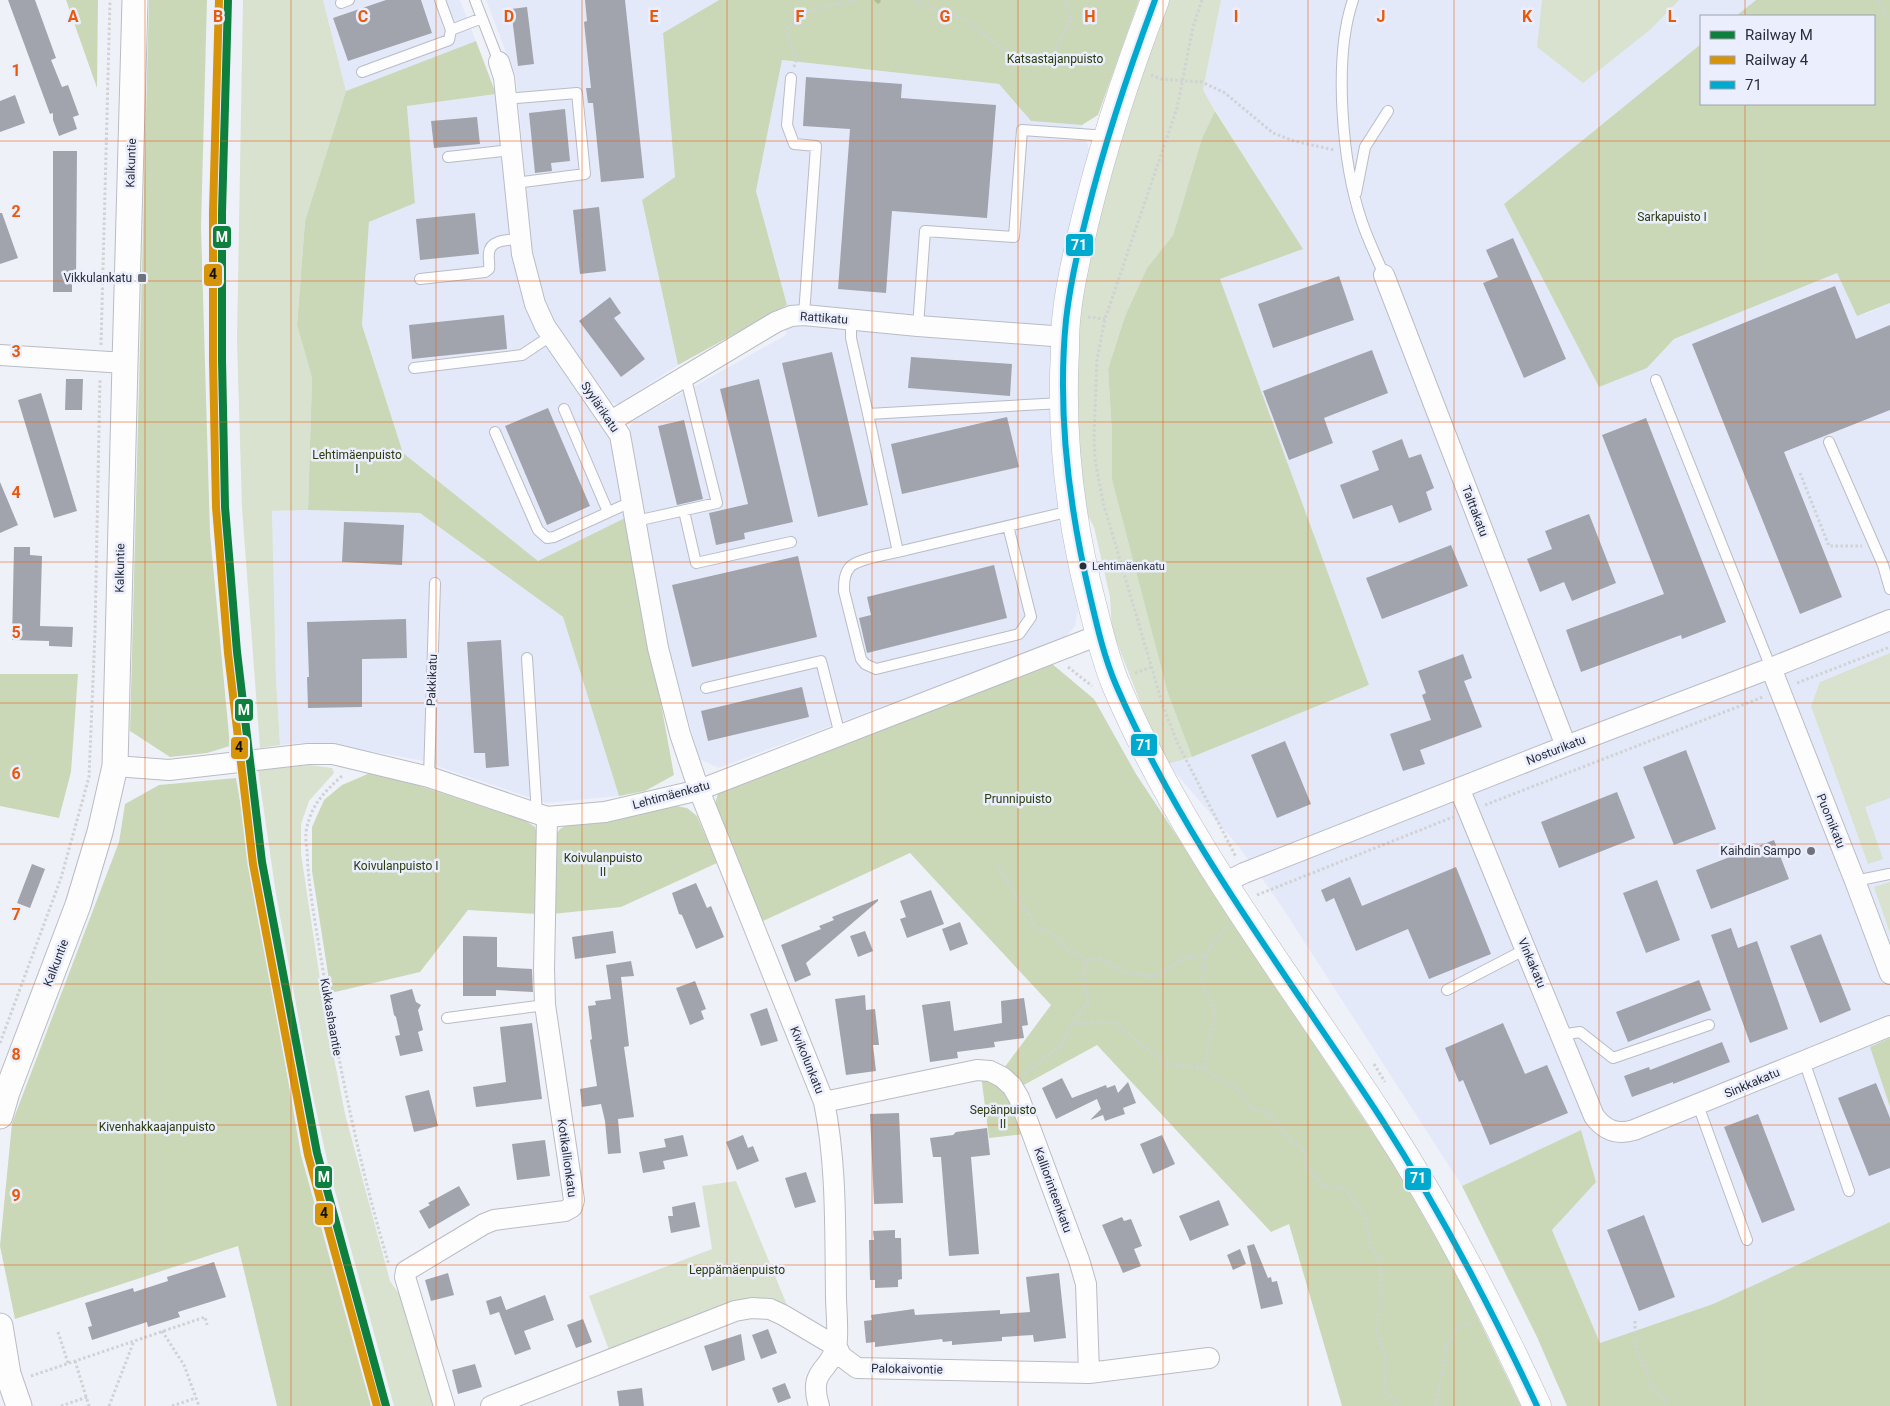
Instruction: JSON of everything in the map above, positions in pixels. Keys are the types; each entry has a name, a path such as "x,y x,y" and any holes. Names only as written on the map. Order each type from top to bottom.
{"main road":[{"path":"1154,0 1130,66 1096,177 1076,259 1066,314 1062,403 1066,458 1072,511 1083,572 1099,635 1114,682 1164,784 1252,902 1426,1191 1494,1316 1537,1406"}],"street":[{"name":"Kalkuntie","path":"0,1116 7,1092 78,905 92,860 115,766 113,362 136,0"},
{"name":"Syylärikatu","path":"499,62 504,78 520,239 528,282 535,304 552,336 620,435 658,648 680,734 699,790"},
{"name":"Talttakatu","path":"1384,275 1566,746"},
{"name":"Rattikatu","path":"611,421 776,322 791,316 804,315 1066,337"},
{"path":"0,355 113,362"},
{"name":"Nosturikatu","path":"1234,878 1890,620"},
{"name":"Lehtimäenkatu","path":"115,766 169,770 308,754 332,754 429,777 542,816 605,812 699,790 1099,635"},
{"name":"Puomikatu","path":"1770,668 1890,974"},
{"name":"Vinkakatu","path":"1459,788 1594,1116 1601,1125 1612,1132"},
{"name":"Kivikolunkatu","path":"699,790 824,1102 829,1127 835,1215 837,1346"},
{"name":"Kotikallionkatu","path":"405,1276 406,1271 484,1224 494,1220 565,1211 572,1207 574,1200 546,1005 542,816"},
{"name":"Sinkkakatu","path":"1612,1132 1624,1133 1634,1130 1890,1026"},
{"name":"Kalliorinteenkatu","path":"824,1102 978,1070 990,1071 1002,1077 1012,1086 1019,1098 1046,1170 1086,1284 1089,1373"},
{"path":"405,1276 444,1406"},
{"name":"Palokaivontie","path":"491,1406 735,1311 752,1308 770,1309 784,1315 837,1346 841,1356 857,1368 1089,1373 1209,1358"},
{"path":"0,1326 10,1385"},
{"path":"819,1406 815,1385 820,1372 837,1346"}],"lane":[{"path":"362,72 448,40 451,30 440,0"},
{"path":"475,0 499,62"},
{"path":"1353,0 1347,18 1341,78 1346,152 1355,199 1362,223 1384,275"},
{"path":"451,30 482,18"},
{"path":"791,78 787,125 794,144 816,146 804,315"},
{"path":"506,99 577,93 585,174 515,183"},
{"path":"1355,199 1365,147 1388,111"},
{"path":"918,326 925,231 1014,236 1022,130 1108,136"},
{"path":"448,157 512,150"},
{"path":"420,279 485,272 489,269 489,251 492,245 498,242 520,239"},
{"path":"851,319 851,338 898,552"},
{"path":"414,368 522,355 552,336"},
{"path":"636,521 717,503 686,376"},
{"path":"1656,380 1770,668"},
{"path":"868,414 1062,403"},
{"path":"564,409 608,512"},
{"path":"495,432 538,530 547,538 632,501"},
{"path":"1829,442 1883,566 1890,589"},
{"path":"684,510 696,563 791,542"},
{"path":"1008,526 1030,617 1020,634 876,669 864,664 861,659 844,591 846,573 851,566 860,561 1008,526 1072,511"},
{"name":"Pakkikatu","path":"429,777 435,583"},
{"path":"527,658 542,816"},
{"path":"706,688 821,661 840,735"},
{"path":"1855,882 1889,874"},
{"path":"1447,990 1526,948"},
{"path":"446,1018 546,1005"},
{"path":"1562,1035 1580,1032 1613,1058 1710,1025"},
{"path":"1804,1061 1849,1191"},
{"path":"1698,1105 1747,1240"}],"path":[{"path":"0,1043 61,878 89,776 113,362 110,0"},
{"path":"791,78 797,57 788,40 788,27 802,13 855,0"},
{"path":"915,0 920,4 964,19 1011,55 1050,61 1070,21 1066,0"},
{"path":"1202,0 1193,27 1177,108 1105,319 1097,359 1095,459 1103,502 1162,703 1234,878 1252,902"},
{"path":"1877,0 1890,22"},
{"path":"1130,66 1161,79 1202,82 1225,93 1273,133 1314,147 1346,152"},
{"path":"1800,473 1829,546 1874,546"},
{"path":"1204,1068 1214,1011 1202,982 1205,956 1252,902 1468,811 1890,647"},
{"name":"Kukkashaantie","path":"349,758 342,775 324,791 313,808 306,830 313,913 351,1121 373,1211 389,1266 395,1274 405,1276"},
{"path":"996,863 1037,930 1050,932 1066,948 1086,960 1100,959 1127,973 1155,976 1185,958 1205,956"},
{"path":"1012,1086 1021,1076 1062,1044 1072,1024 1089,1002 1083,980 1086,960"},
{"path":"1072,1024 1114,1022 1166,1064 1204,1068 1239,1091 1252,1109 1267,1112 1291,1141 1302,1147 1307,1166 1322,1185 1346,1189 1365,1218 1372,1247 1381,1260 1382,1305 1376,1328 1385,1354 1384,1391 1398,1406"},
{"path":"1370,1058 1386,1083"},
{"path":"1436,1406 1446,1348 1460,1326 1494,1316"},
{"path":"10,1385 68,1363 205,1317 207,1325"},
{"path":"1635,1321 1635,1348 1647,1372 1649,1384 1666,1402 1666,1406"},
{"path":"162,1331 184,1365 198,1406"},
{"path":"58,1332 68,1363"},
{"path":"109,1406 134,1341"},
{"path":"75,1361 89,1406"},
{"path":"61,1406 87,1397"},
{"path":"172,1406 196,1398"}],"shaded area":[{"path":"323,0 460,0 476,41 346,91"},
{"path":"486,0 719,0 663,33 675,177 642,200 678,365 618,404 612,403 553,322 545,305 538,283 532,251 516,78"},
{"path":"1221,0 1756,0 1737,15 1700,15 1700,45 1504,204 1647,368 1674,339 1837,273 1865,314 1890,303 1890,1038 1871,1047 1890,1107 1890,1222 1713,1304 1600,1343 1552,1230 1596,1182 1581,1130 1462,1186 1278,901 1239,847 1168,764 1192,757 1369,685 1220,279 1302,249 1203,91"},
{"path":"782,60 999,84 1031,121 1082,125 1090,153 1055,313 1050,420 1055,490 1078,610 1075,626 1065,638 719,768 699,759 667,642 629,437 630,426 636,419 786,335 787,305 756,191"},
{"path":"496,94 515,258 612,436 627,517 539,562 403,453 362,325 369,222 415,203 407,106"},
{"path":"272,511 420,513 563,617 619,796 546,803 419,760 330,744 302,743 280,745 276,678"}],"green space":[{"path":"66,0 98,0 97,88"},
{"path":"149,0 207,0 201,227 210,533 230,746 207,753 170,757 130,731"},
{"path":"243,0 323,0 346,91 305,221 297,325 312,378 308,510 272,511 276,678 280,745 260,748 242,508 237,340"},
{"name":"Katsastajanpuisto","path":"719,0 1139,0 1098,115 1082,125 1031,121 999,84 782,60 756,191 787,305 678,365 642,200 675,177 663,33"},
{"path":"1165,0 1221,0 1203,90 1215,111 1202,138 1173,235 1147,268 1125,316 1108,369 1112,434 1112,480 1168,694 1192,757 1168,764 1157,745 1112,630 1110,597 1094,527 1081,503 1075,444 1079,304 1108,173"},
{"path":"1542,0 1679,0 1651,29 1583,83 1537,47"},
{"name":"Sarkapuisto I","path":"1756,0 1890,0 1890,303 1857,316 1837,273 1674,339 1647,368 1599,387 1504,204 1700,45 1700,105 1875,105 1875,15 1737,15"},
{"name":"Lehtimäenpuisto I","path":"476,41 496,94 407,106 415,203 369,222 362,325 403,453 538,561 627,517 674,775 645,791 619,796 563,617 420,513 308,510 312,378 297,325 305,221 346,91"},
{"path":"1215,111 1303,249 1220,279 1369,685 1192,757 1168,694 1112,480 1112,434 1108,369 1125,316 1147,268 1173,235 1202,138"},
{"path":"1890,653 1890,798 1865,807 1883,859 1868,864 1811,706 1820,682"},
{"name":"Prunnipuisto","path":"1051,663 1094,699 1136,774 1398,1171 1458,1277 1521,1406 1342,1406 1289,1224 1271,1232 1097,1045 1022,1086 1004,1068 1051,1005 910,853 761,922 715,804 718,793"},
{"path":"0,674 78,674 71,772 59,818 0,806"},
{"path":"309,765 332,768 334,773 309,801 301,824 301,854 325,1012 345,1114 390,1281 406,1304 439,1406 394,1406 329,1169 311,1087 276,894 258,770"},
{"name":"Koivulanpuisto I","path":"370,773 399,779 526,821 535,827 538,837 537,914 468,910 420,972 331,993 312,871 312,827 324,800 342,785"},
{"name":"Kivenhakkaajanpuisto","path":"236,778 301,1155 371,1406 277,1406 238,1246 15,1319 0,1246 12,1123 119,842 125,804 159,785"},
{"name":"Koivulanpuisto II","path":"676,806 687,808 697,816 717,863 621,907 552,914 554,837 560,829 570,823 613,820"},
{"path":"1890,882 1890,933 1874,887"},
{"path":"1890,1038 1890,1107 1870,1047"},
{"name":"Sepänpuisto II","path":"981,1075 1002,1083 1026,1134 989,1138"},
{"path":"1581,1130 1596,1182 1552,1230 1600,1343 1713,1304 1890,1222 1890,1406 1567,1406 1537,1337 1462,1186"},
{"name":"Leppämäenpuisto","path":"736,1181 789,1310 772,1304 610,1353 589,1296 712,1249 702,1186"}],"building":[{"path":"8,0 35,0 56,58 51,60 62,87 68,85 79,115 73,117 77,129 59,136 53,120 53,113 50,114"},
{"path":"386,0 421,0 432,33 348,61 333,18"},
{"path":"585,0 625,0 644,178 601,182 593,103 588,103 586,88 591,88 584,22 587,21"},
{"path":"527,7 534,64 518,66 511,9"},
{"path":"806,77 902,84 901,98 996,105 987,218 892,211 886,293 838,289 850,129 803,126"},
{"path":"15,95 25,123 0,132 0,101"},
{"path":"565,109 570,161 551,163 552,171 535,173 529,113"},
{"path":"477,117 480,144 434,148 431,121"},
{"path":"53,151 77,151 76,284 72,284 72,292 53,292"},
{"path":"599,207 606,271 580,274 573,210"},
{"path":"0,213 2,213 18,258 0,264"},
{"path":"475,213 479,254 420,260 416,219"},
{"path":"1513,238 1566,359 1524,378 1483,283 1498,277 1486,250"},
{"path":"1339,276 1354,320 1273,348 1258,304"},
{"path":"1835,286 1856,339 1890,325 1890,410 1784,452 1842,597 1800,614 1692,344"},
{"path":"610,297 621,313 614,318 645,359 621,377 579,321"},
{"path":"504,315 507,349 412,359 409,325"},
{"path":"1372,350 1388,393 1324,418 1333,443 1289,460 1263,391"},
{"path":"832,352 868,505 818,517 782,363"},
{"path":"911,357 1012,364 1010,396 908,388"},
{"path":"66,379 83,379 82,410 65,410"},
{"path":"759,379 793,522 744,533 745,539 716,545 709,513 748,504 720,389"},
{"path":"41,393 77,511 54,518 18,400"},
{"path":"548,408 590,506 547,525 505,426"},
{"path":"1007,417 1019,467 902,494 891,444"},
{"path":"1646,418 1726,622 1682,639 1681,635 1581,672 1566,630 1664,594 1602,435"},
{"path":"684,420 703,499 677,505 658,426"},
{"path":"1402,439 1409,458 1421,454 1434,488 1426,492 1432,510 1399,523 1392,505 1353,519 1340,485 1379,470 1372,451"},
{"path":"0,482 18,525 0,533"},
{"path":"1589,514 1616,583 1572,601 1564,582 1540,592 1527,559 1552,549 1545,531"},
{"path":"344,522 404,525 402,565 342,562"},
{"path":"1451,545 1468,586 1382,619 1366,578"},
{"path":"14,547 30,547 30,555 42,556 40,626 73,627 72,647 49,646 49,641 12,640"},
{"path":"798,556 817,637 692,667 672,585"},
{"path":"994,565 1007,618 867,653 859,618 871,615 867,597"},
{"path":"406,619 407,658 362,659 362,707 308,708 307,622"},
{"path":"501,640 509,766 486,768 485,753 474,753 467,642"},
{"path":"1463,654 1472,678 1464,681 1482,727 1420,750 1425,764 1403,771 1390,734 1431,720 1422,695 1426,693 1418,671"},
{"path":"802,687 809,717 708,741 701,711"},
{"path":"1285,741 1311,804 1277,818 1251,755"},
{"path":"1686,750 1716,829 1674,845 1643,767"},
{"path":"1617,792 1635,838 1559,868 1541,822"},
{"path":"1774,840 1789,879 1711,909 1696,870"},
{"path":"32,864 45,869 30,908 17,903"},
{"path":"1456,867 1491,954 1429,979 1408,929 1356,951 1334,898 1326,902 1321,890 1350,877 1362,906"},
{"path":"1657,880 1680,940 1646,953 1623,893"},
{"path":"696,883 707,908 711,906 724,937 696,949 682,915 679,914 672,893"},
{"path":"931,890 944,924 907,938 900,919 906,917 900,901"},
{"path":"878,899 806,963 811,975 795,982 781,945 821,929 819,926 834,920 832,917"},
{"path":"960,922 968,944 950,951 942,929"},
{"path":"1731,928 1738,948 1757,941 1788,1029 1750,1043 1711,935"},
{"path":"613,931 616,953 575,959 572,937"},
{"path":"865,931 873,951 858,957 850,936"},
{"path":"1821,934 1851,1010 1820,1023 1790,946"},
{"path":"463,936 497,937 497,967 532,969 533,992 496,990 496,996 463,996"},
{"path":"631,961 634,976 621,977 629,1046 624,1047 634,1117 618,1119 621,1153 608,1154 605,1121 601,1104 582,1107 580,1089 597,1086 590,1040 592,1039 588,1006 596,1005 595,1001 611,999 606,965"},
{"path":"1699,980 1711,1010 1628,1042 1616,1012"},
{"path":"695,981 706,1009 701,1011 704,1019 690,1025 676,988"},
{"path":"412,989 416,1002 421,1005 418,1010 423,1030 418,1032 423,1051 400,1056 395,1036 400,1035 390,995"},
{"path":"865,995 866,1010 875,1009 879,1045 873,1045 876,1071 846,1075 835,999"},
{"path":"1024,998 1028,1025 1022,1026 1024,1038 994,1042 995,1047 957,1052 958,1058 930,1062 922,1005 950,1001 954,1031 1002,1023 1001,1001"},
{"path":"767,1008 778,1041 761,1046 750,1014"},
{"path":"532,1023 542,1099 476,1107 473,1087 506,1082 500,1027"},
{"path":"1503,1023 1525,1074 1547,1065 1568,1113 1490,1145 1463,1080 1459,1082 1445,1048"},
{"path":"1722,1042 1730,1062 1673,1084 1673,1082 1632,1097 1624,1076 1649,1067 1650,1070"},
{"path":"1062,1078 1072,1098 1106,1085 1107,1088 1115,1085 1118,1093 1128,1082 1136,1103 1123,1108 1125,1114 1105,1121 1103,1115 1090,1120 1101,1109 1097,1099 1056,1119 1042,1088"},
{"path":"1876,1083 1890,1118 1890,1168 1869,1176 1838,1098"},
{"path":"429,1090 438,1126 414,1132 405,1096"},
{"path":"899,1113 903,1203 874,1204 870,1114"},
{"path":"1758,1114 1795,1210 1762,1223 1724,1127"},
{"path":"987,1128 990,1155 971,1157 979,1254 949,1256 941,1157 933,1157 930,1138"},
{"path":"683,1135 688,1156 663,1161 665,1169 643,1173 639,1152 666,1147 664,1139"},
{"path":"743,1135 748,1148 753,1146 759,1161 737,1170 726,1142"},
{"path":"1162,1135 1175,1164 1153,1174 1140,1144"},
{"path":"545,1140 550,1176 517,1180 512,1144"},
{"path":"806,1172 816,1202 795,1208 785,1178"},
{"path":"459,1186 470,1205 429,1229 419,1211 430,1205 428,1203"},
{"path":"1219,1200 1229,1225 1190,1241 1179,1216"},
{"path":"695,1202 700,1227 671,1233 668,1216 673,1216 672,1207"},
{"path":"1644,1215 1675,1297 1639,1311 1607,1230"},
{"path":"1122,1217 1124,1221 1131,1219 1142,1246 1134,1249 1141,1266 1123,1273 1102,1225"},
{"path":"895,1230 895,1238 901,1238 902,1279 898,1280 898,1287 875,1288 875,1280 870,1280 869,1240 874,1240 873,1231"},
{"path":"1254,1244 1268,1278 1271,1277 1272,1282 1277,1281 1283,1304 1261,1309 1247,1246"},
{"path":"1240,1249 1246,1264 1233,1270 1227,1255"},
{"path":"214,1262 226,1297 178,1312 180,1317 148,1327 147,1322 92,1340 88,1327 92,1326 85,1303 133,1288 134,1292 168,1281 167,1277"},
{"path":"448,1273 454,1295 431,1301 425,1280"},
{"path":"1059,1273 1066,1338 1034,1342 1033,1335 1002,1337 1002,1341 952,1345 952,1341 943,1342 942,1339 875,1347 875,1342 866,1343 864,1321 872,1320 871,1315 914,1309 915,1315 1000,1310 1000,1314 1030,1312 1026,1277"},
{"path":"545,1295 554,1320 524,1331 531,1349 515,1355 499,1312 490,1315 486,1301 501,1296 506,1310"},
{"path":"583,1319 592,1342 576,1348 567,1325"},
{"path":"768,1329 777,1353 761,1359 752,1335"},
{"path":"741,1334 745,1360 712,1371 704,1346"},
{"path":"475,1364 482,1387 458,1394 452,1370"},
{"path":"785,1383 791,1398 778,1403 772,1388"},
{"path":"642,1388 644,1406 619,1406 617,1391"}],"rail line":[{"name":"4","path":"219,0 213,212 213,360 216,507 228,653 253,864 308,1155 377,1406"},
{"name":"M","path":"228,0 222,212 222,360 225,507 237,652 262,862 317,1153 386,1406"}],"transit line":[{"name":"71","path":"1155,0 1127,79 1102,160 1077,253 1066,320 1063,389 1067,459 1076,528 1101,641 1116,685 1143,743 1173,800 1275,962 1347,1067 1404,1155 1464,1261 1502,1333 1537,1406"}],"place":[{"name":"Vikkulankatu","path":"142,278"},
{"name":"Lehtimäenkatu","path":"1083,566"},
{"name":"Kaihdin Sampo","path":"1811,851"}]}
